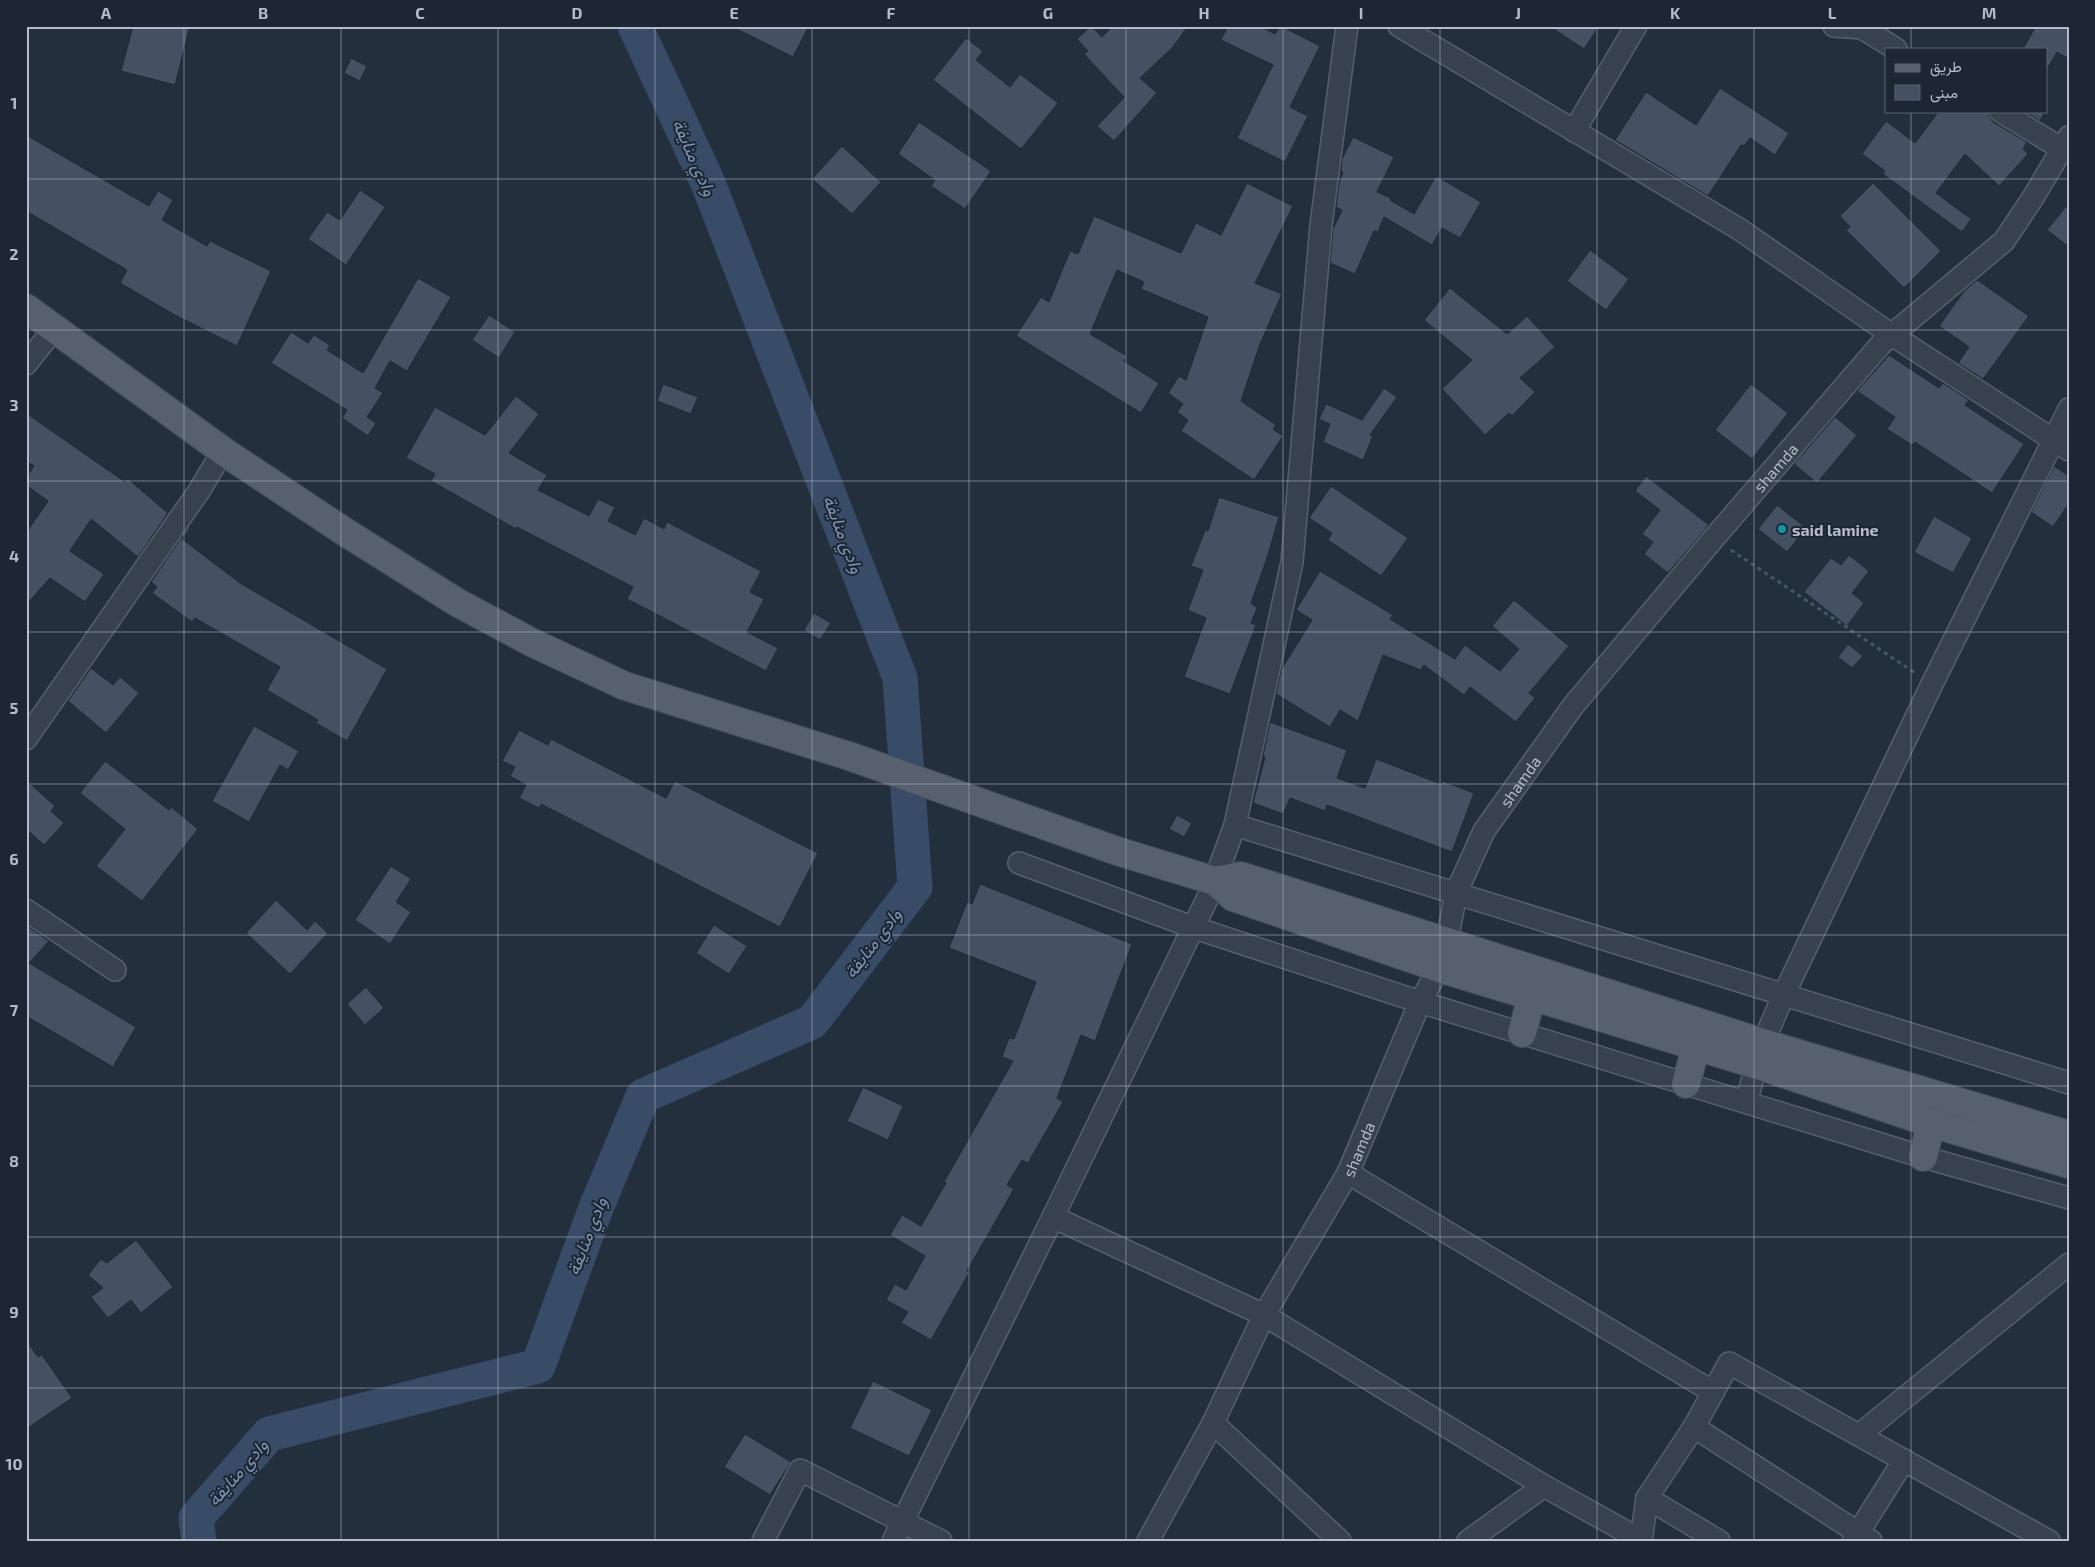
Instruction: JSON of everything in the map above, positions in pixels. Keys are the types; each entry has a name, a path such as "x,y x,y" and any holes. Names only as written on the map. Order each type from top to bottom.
{"main road":[{"path":"26,308 223,451 395,565 458,603 533,643 625,686 849,756 1117,851 1215,880 1241,876 1447,941 1761,1054 1931,1122 2069,1164"},
{"path":"1215,880 1233,897 1439,968 1696,1046 1761,1054 2069,1135"},
{"path":"1522,1033 1532,996"},
{"path":"1686,1084 1696,1046"},
{"path":"1923,1157 1931,1122"}],"street":[{"path":"893,1541 1053,1217 1215,880 1236,825 1292,562 1321,226 1347,26"},
{"path":"1399,26 1739,229 1892,334 2061,446"},
{"path":"1574,131 1636,26"},
{"path":"1834,26 1862,28 1894,48"},
{"path":"2002,112 2065,143"},
{"name":"shamda","path":"1148,1541 1213,1423 1264,1315 1348,1173 1420,1002 1439,968 1447,941 1456,893 1484,831 1574,706 1714,538 1882,343 2004,241 2034,196 2065,143"},
{"path":"26,364 56,328"},
{"path":"1746,1102 1761,1054 1784,994 1932,684 2061,446 2069,409"},
{"path":"26,739 199,491 223,451"},
{"path":"1236,825 2069,1082"},
{"path":"1020,863 1192,927 1420,1002 1923,1157 2069,1198"},
{"path":"26,910 115,970"},
{"path":"1348,1173 1713,1392"},
{"path":"1053,1217 1264,1315 1544,1486 1641,1540 1647,1498 1694,1427 1730,1362 2049,1541"},
{"path":"1859,1435 2069,1264"},
{"path":"1213,1423 1340,1541"},
{"path":"1694,1427 1861,1538 1904,1460"},
{"path":"763,1541 800,1470 941,1541"},
{"path":"1468,1541 1544,1486"},
{"path":"1647,1498 1719,1541"}],"path":[{"path":"1714,538 1932,684"}],"building":[{"path":"133,26 190,26 175,85 121,71"},
{"path":"731,26 809,26 793,57"},
{"path":"1091,26 1102,37 1113,26 1188,26 1173,47 1140,78 1157,93 1114,141 1097,126 1124,98 1084,54 1088,51 1077,39"},
{"path":"1228,26 1259,26 1275,34 1281,26 1320,46 1290,107 1308,116 1285,162 1237,138 1273,65 1221,40"},
{"path":"1549,26 1599,26 1584,49"},
{"path":"2036,26 2069,26 2069,59 2057,52 2048,68 2048,48 2024,48"},
{"path":"966,38 983,51 976,60 1010,87 1020,74 1058,103 1021,149 933,80"},
{"path":"351,58 367,66 360,81 344,73"},
{"path":"1720,88 1789,133 1775,155 1750,138 1744,146 1741,145 1708,196 1615,140 1646,92 1696,125"},
{"path":"1938,112 1988,112 1993,122 2027,142 2023,149 2028,154 1999,186 1965,154 1936,193 1971,219 1962,232 1883,174 1885,171 1862,154 1886,121 1915,143"},
{"path":"2026,112 2044,112 2040,121"},
{"path":"919,122 991,171 965,209 931,186 935,180 898,154"},
{"path":"26,135 149,206 158,191 173,200 162,220 207,246 210,241 271,271 237,346 173,314 120,283 127,270 26,211"},
{"path":"1353,137 1394,157 1377,192 1391,198 1390,200 1414,214 1436,176 1481,202 1460,238 1442,228 1432,245 1384,217 1378,232 1374,231 1355,274 1330,263 1333,229 1342,210 1336,207 1339,183 1343,172 1341,171 1342,159"},
{"path":"842,146 881,182 852,214 812,179"},
{"path":"1247,183 1293,206 1255,283 1282,294 1260,344 1241,401 1276,425 1273,429 1283,436 1254,480 1181,431 1188,420 1177,412 1183,404 1168,393 1179,376 1186,380 1208,317 1141,289 1144,282 1117,270 1090,334 1127,356 1124,361 1159,383 1141,413 1016,336 1041,297 1049,302 1070,251 1078,254 1094,216 1181,253 1196,223 1221,235"},
{"path":"1873,183 1941,251 1904,288 1846,230 1850,227 1840,216"},
{"path":"360,190 385,207 346,265 308,239 327,212 340,220"},
{"path":"2069,203 2069,247 2047,230"},
{"path":"1590,250 1629,279 1606,310 1567,281"},
{"path":"418,278 451,297 407,371 390,361 375,388 383,393 367,417 376,423 368,436 342,418 347,410 271,363 291,332 308,343 314,335 330,345 327,350 363,373"},
{"path":"1977,280 2029,316 1983,379 1958,363 1969,347 1939,326 1965,290"},
{"path":"1450,288 1507,334 1527,316 1555,347 1520,378 1535,392 1512,416 1509,413 1485,435 1442,389 1472,360 1424,320"},
{"path":"489,315 515,332 499,358 472,340"},
{"path":"1889,355 1939,388 1943,383 1969,400 1965,405 2024,444 1992,493 1915,442 1912,445 1887,429 1895,417 1857,391"},
{"path":"663,384 698,397 691,414 657,401"},
{"path":"1751,384 1788,413 1752,459 1715,430"},
{"path":"1384,388 1397,397 1370,435 1373,436 1363,460 1323,442 1330,424 1319,419 1326,404 1362,420"},
{"path":"516,396 539,414 509,453 547,475 538,490 589,516 598,499 615,507 608,521 635,535 644,518 664,529 667,522 761,571 750,592 764,599 747,632 778,648 766,671 627,599 633,587 517,527 516,529 431,481 435,474 406,458 435,407 485,435"},
{"path":"26,413 125,482 128,479 168,513 138,557 91,519 70,551 104,574 85,602 50,578 26,605 26,533 48,501 26,485 26,478 34,466 26,461"},
{"path":"1835,417 1857,435 1817,483 1794,464"},
{"path":"2054,466 2069,476 2069,503 2053,527 2031,512"},
{"path":"1646,476 1709,525 1668,573 1644,554 1653,542 1642,534 1660,510 1635,491"},
{"path":"1331,486 1408,538 1381,576 1328,540 1332,533 1309,518"},
{"path":"1219,497 1279,517 1251,603 1257,608 1251,623 1256,625 1230,694 1184,677 1206,618 1188,610 1203,570 1191,566 1205,530 1208,531"},
{"name":"said lamine","path":"1777,505 1806,528 1787,552 1758,529"},
{"path":"1934,516 1972,538 1953,573 1914,552"},
{"path":"188,528 190,529 182,539 240,583 387,669 347,741 316,723 318,720 267,690 280,667 195,618 192,622 152,593 157,587 151,582"},
{"path":"1849,555 1869,571 1852,593 1864,603 1847,626 1804,592 1831,558 1841,565"},
{"path":"1320,571 1393,615 1390,619 1455,659 1465,645 1500,671 1519,649 1492,626 1514,600 1569,646 1529,693 1535,698 1516,722 1470,687 1464,695 1424,665 1421,670 1383,655 1358,721 1340,710 1330,727 1276,694 1281,670 1312,620 1296,610"},
{"path":"814,613 831,623 820,640 804,630"},
{"path":"1848,644 1863,656 1852,668 1838,657"},
{"path":"91,668 113,685 120,677 139,693 106,733 68,701"},
{"path":"1270,722 1347,750 1337,778 1365,788 1376,759 1441,784 1442,781 1474,793 1452,852 1327,805 1325,811 1290,798 1283,814 1253,803 1265,757 1263,756"},
{"path":"254,726 299,751 288,770 280,765 249,822 212,801"},
{"path":"519,730 548,745 551,739 666,798 675,781 818,853 780,927 541,804 539,808 519,798 526,785 510,776 515,767 502,761"},
{"path":"105,761 169,810 171,807 198,829 142,901 96,866 125,829 80,793"},
{"path":"26,780 55,806 51,811 64,823 44,845 26,829"},
{"path":"1177,815 1192,823 1184,837 1169,829"},
{"path":"391,866 411,879 396,902 411,912 390,944 355,920"},
{"path":"980,884 1132,944 1095,1041 1081,1035 1057,1098 1063,1102 1028,1163 1022,1160 1007,1185 1014,1189 967,1271 969,1273 931,1340 901,1323 908,1312 886,1300 895,1284 906,1290 925,1256 890,1235 902,1215 921,1226 946,1183 944,1182 1013,1061 1002,1057 1009,1038 1014,1039 1036,982 949,948 967,902 972,904"},
{"path":"276,900 307,930 315,921 328,933 290,974 246,933"},
{"path":"26,925 49,941 29,963 136,1027 113,1067 26,1016"},
{"path":"714,925 747,946 729,974 696,953"},
{"path":"366,987 384,1008 365,1025 347,1004"},
{"path":"863,1087 903,1106 888,1140 847,1121"},
{"path":"136,1240 173,1287 141,1313 131,1300 108,1318 91,1297 103,1288 88,1275 101,1259 107,1263"},
{"path":"26,1340 38,1357 42,1355 72,1398 26,1429"},
{"path":"873,1381 932,1410 909,1456 850,1428"},
{"path":"745,1434 791,1462 770,1495 724,1467"}],"waterway":[{"name":"وادي منايفة","path":"199,1541 196,1518 269,1434 538,1366 596,1208 643,1096 812,1022 915,887 900,678 708,183 635,26"}],"place":[{"name":"said lamine","path":"1782,529"}]}
